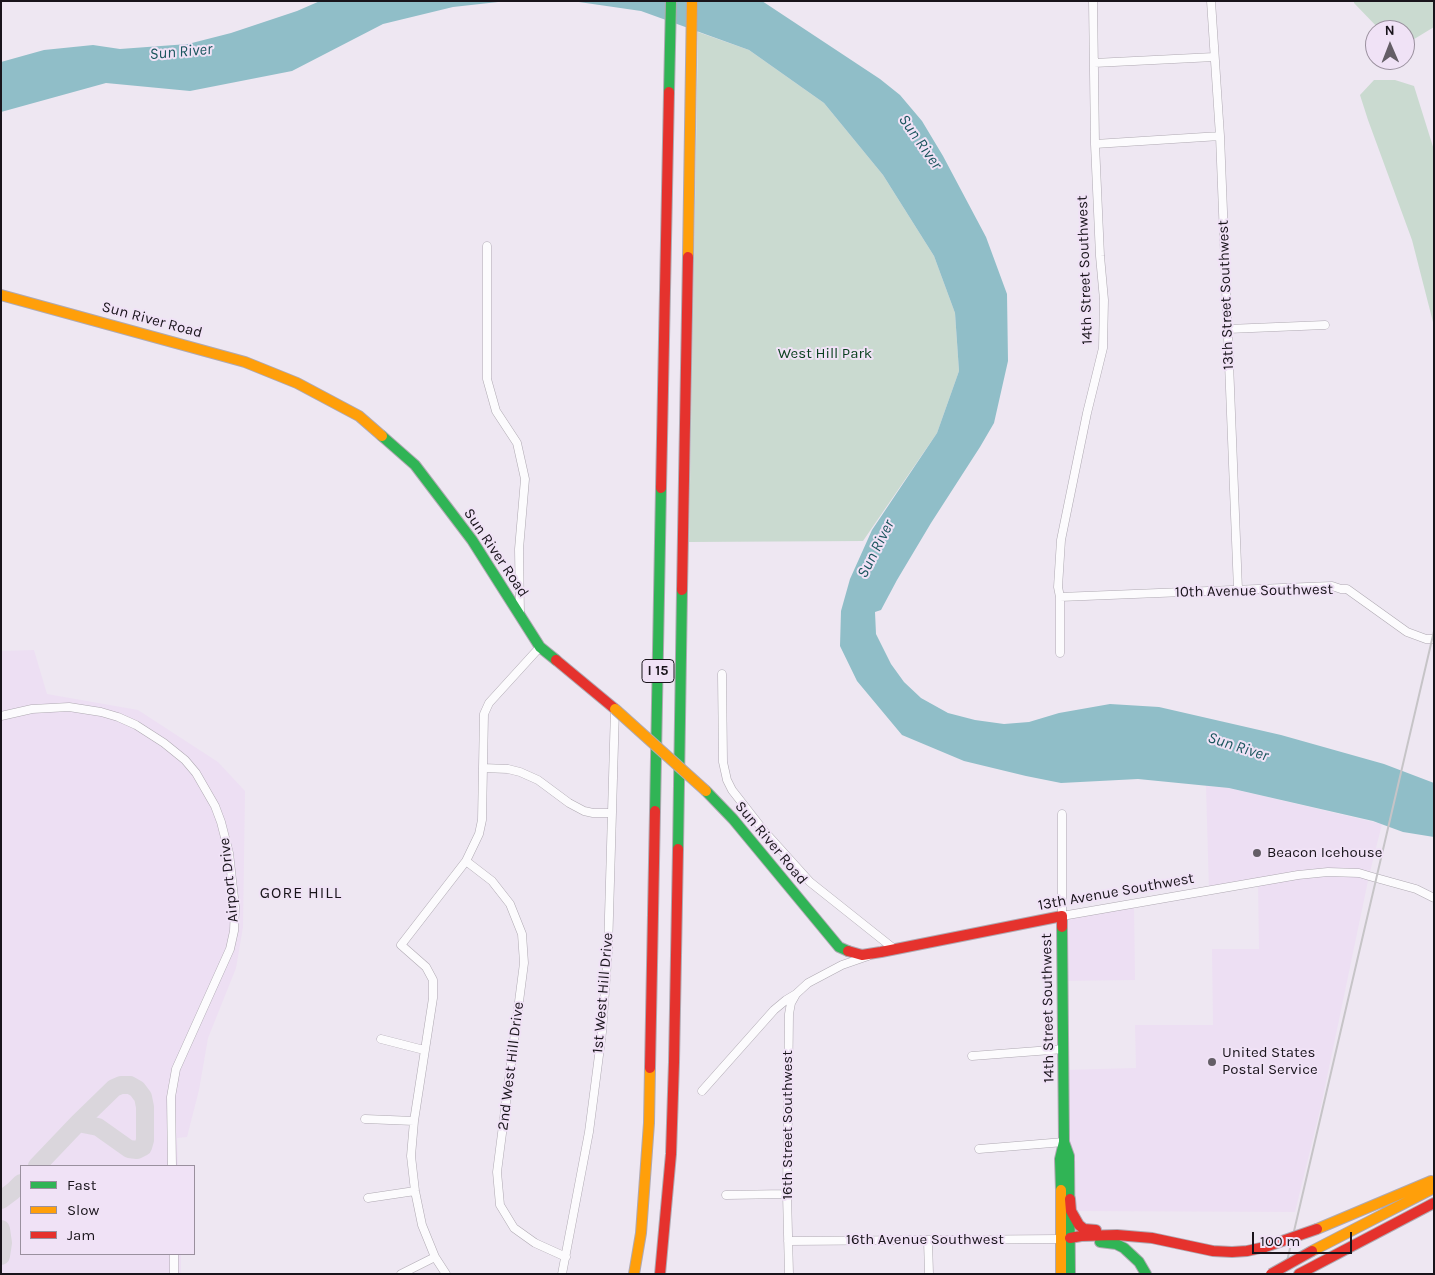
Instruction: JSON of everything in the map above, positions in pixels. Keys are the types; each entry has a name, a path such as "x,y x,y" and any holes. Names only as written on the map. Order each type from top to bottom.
{"main road":[{"name":"I 15","path":"634,1274 641,1233 649,1124 671,1"},
{"name":"I 15","path":"658,1274 666,1217 671,1154 675,1052 692,1"},
{"name":"Sun River Road","path":"1,295 244,362 297,383 359,416 415,465 472,540 540,647 614,709 706,791 733,819 839,947 862,955 881,952"},
{"name":"13th Avenue Southwest","path":"881,952 893,948 1062,916"},
{"name":"14th Street Southwest","path":"1062,916 1064,1142 1060,1159 1061,1199 1070,1274"},
{"name":"14th Street Southwest","path":"1061,1274 1070,1199 1069,1156 1064,1142"},
{"path":"1065,1238 1081,1236 1132,1236 1152,1238 1213,1251 1247,1251 1265,1247 1317,1229 1434,1180"},
{"path":"1271,1274 1434,1188"},
{"path":"1070,1199 1074,1220 1084,1229 1116,1232 1132,1236"},
{"path":"1302,1272 1434,1204"},
{"path":"1065,1238 1081,1242 1116,1244 1124,1248 1139,1262 1146,1274"}],"street":[{"name":"14th Street Southwest","path":"1060,653 1060,597 1058,587 1061,540 1087,413 1104,348 1104,300 1095,144 1093,1"},
{"name":"13th Street Southwest","path":"1211,1 1220,136 1238,590"},
{"path":"1094,62 1214,57"},
{"path":"1095,144 1220,136"},
{"path":"487,246 487,380 496,411 517,443 525,479 519,549 520,616"},
{"path":"1228,329 1325,325"},
{"name":"10th Avenue Southwest","path":"1060,597 1332,586 1348,589 1407,632 1426,639 1434,639"},
{"path":"446,1274 435,1257 422,1226 411,1156 414,1121 433,998 433,980 426,967 402,945 466,861 479,834 482,820 484,714 488,703 540,647"},
{"path":"722,674 723,762 727,780 732,790 764,831 810,882 893,948"},
{"name":"Airport Drive","path":"1,716 32,709 69,707 118,717 136,725 164,743 184,760 196,773 215,806 229,853 235,907 234,931 230,949 175,1075 171,1097 172,1165"},
{"name":"1st West Hill Drive","path":"562,1274 589,1132 602,1032 608,950 614,709"},
{"path":"483,768 508,769 520,772 538,780 569,803 584,811 612,813"},
{"name":"14th Street Southwest","path":"1062,814 1062,916"},
{"name":"2nd West Hill Drive","path":"466,861 492,881 510,904 522,934 524,962 497,1172 500,1205 514,1228 535,1243 566,1257"},
{"name":"13th Avenue Southwest","path":"1062,916 1293,876 1328,872 1360,873 1416,889 1434,898"},
{"name":"13th Avenue Southwest","path":"796,994 808,983 842,965 881,952"},
{"path":"702,1091 774,1010 796,994"},
{"name":"16th Street Southwest","path":"789,1274 787,1194 789,1014 791,1003 796,994"},
{"path":"382,1039 424,1050"},
{"path":"972,1056 1064,1049"},
{"path":"365,1119 414,1121"},
{"path":"979,1149 1064,1142"},
{"path":"368,1198 415,1191"},
{"path":"726,1195 787,1194"},
{"name":"16th Avenue Southwest","path":"788,1241 1065,1238"},
{"path":"928,1240 929,1274"},
{"path":"174,1255 174,1274"},
{"path":"401,1274 435,1257"}],"shaded area":[{"path":"34,650 47,694 138,710 218,762 245,791 243,927 236,968 208,1038 199,1090 187,1137 177,1138 178,1165 20,1165 20,1255 181,1255 181,1274 1,1274 1,651"},
{"path":"1206,786 1229,788 1382,824 1369,876 1321,1106 1295,1212 1071,1211 1064,1070 1136,1068 1135,1025 1213,1025 1212,949 1259,949 1258,883 1209,891"},
{"path":"1134,904 1135,980 1063,981 1062,916"}],"green space":[{"path":"1354,1 1434,1 1434,27 1415,39 1415,20 1370,20"},
{"name":"West Hill Park","path":"698,32 749,50 824,103 883,175 934,256 955,313 959,371 937,433 863,541 689,542"},
{"path":"1374,80 1395,80 1414,86 1434,150 1434,326 1412,240 1360,95"}],"water":[{"name":"Sun River","path":"320,1 507,1 453,7 383,24 292,71 190,91 106,83 1,112 1,62 44,50 93,45 120,49 188,44 231,33 297,11"},
{"name":"Sun River","path":"572,1 762,1 880,79 900,95 922,121 986,237 1007,294 1008,361 994,423 931,523 881,610 875,612 876,634 891,664 904,682 921,698 948,713 975,720 1004,724 1029,722 1059,713 1110,704 1159,707 1281,735 1384,764 1434,783 1434,837 1403,832 1373,821 1229,788 1138,779 1061,783 964,761 902,735 857,681 840,646 841,611 850,579 872,530 937,433 959,371 955,313 934,256 883,175 824,103 749,50 641,11"}],"taxiway":[{"path":"121,1085 130,1085 137,1089 143,1097 145,1107 145,1140 143,1147 137,1150 129,1149 98,1127 78,1123 114,1088 121,1085"},
{"path":"38,1165 78,1123"},
{"path":"1,1200 20,1184"},
{"path":"1,1229 3,1243 1,1256"}],"railway":[{"path":"1284,1274 1434,631"}],"traffic: fast":[{"path":"669,92 671,1"},
{"path":"382,436 415,465 472,540 540,647 556,660"},
{"path":"655,811 661,488"},
{"path":"678,849 682,590"},
{"path":"706,791 733,819 839,947 848,951"},
{"path":"1061,1190 1060,1159 1064,1142 1062,927"},
{"path":"1064,1142 1069,1156 1070,1274"},
{"path":"1100,1242 1116,1244 1124,1248 1139,1262 1146,1274"}],"traffic: slow":[{"path":"688,257 692,1"},
{"path":"1,295 245,362 297,383 359,416 382,436"},
{"path":"615,709 706,791"},
{"path":"634,1274 641,1233 649,1123 650,1068"},
{"path":"1317,1229 1431,1181"},
{"path":"1312,1251 1434,1188"},
{"path":"1061,1190 1061,1274"}],"traffic: jam":[{"path":"661,488 669,92"},
{"path":"682,590 688,257"},
{"path":"556,660 615,709"},
{"path":"650,1068 655,811"},
{"path":"660,1274 671,1154 678,849"},
{"path":"848,951 862,955 881,952 1062,916 1062,927"},
{"path":"1070,1199 1071,1211 1079,1225 1084,1229 1096,1230"},
{"path":"1299,1274 1434,1203"},
{"path":"1265,1247 1317,1229"},
{"path":"1070,1238 1117,1235 1152,1238 1213,1251 1232,1252 1265,1247"},
{"path":"1271,1274 1312,1251"}],"place":[{"name":"Beacon Icehouse","path":"1257,853"},
{"name":"United States Postal Service","path":"1212,1062"}],"district":[{"name":"GORE HILL","path":"301,893"}]}
